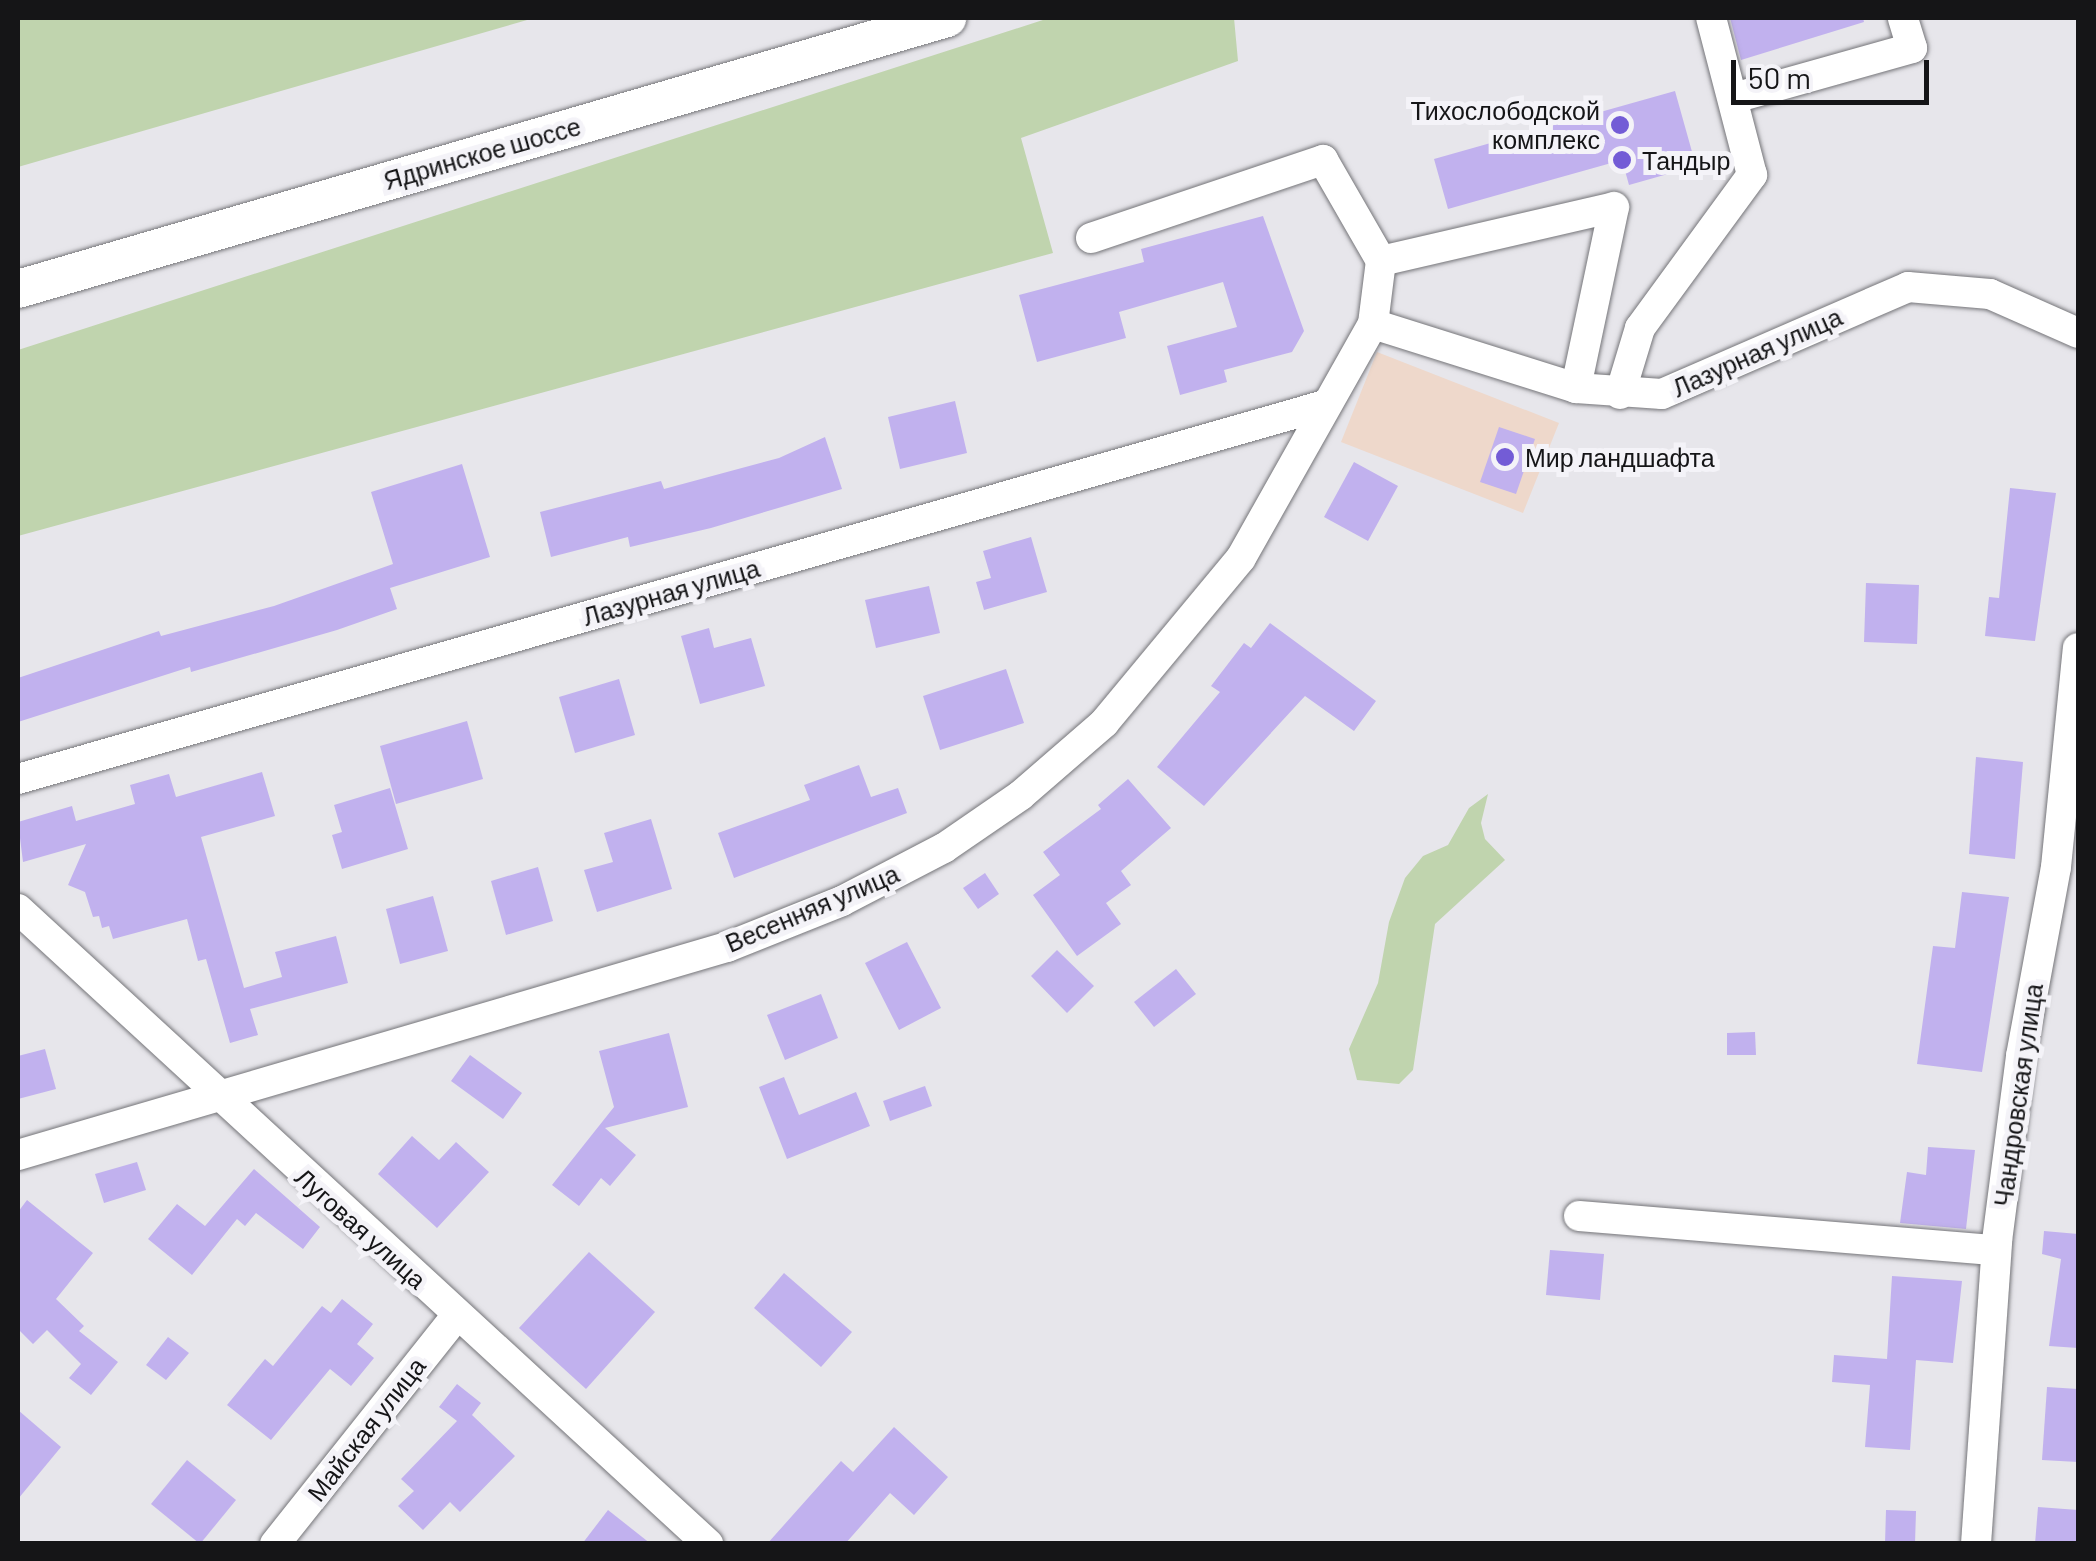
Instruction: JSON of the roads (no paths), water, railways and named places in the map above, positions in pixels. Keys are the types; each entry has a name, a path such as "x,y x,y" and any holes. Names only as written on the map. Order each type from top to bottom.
{"main road":[{"name":"Ядринское шоссе","path":"18,289 947,18"}],"street":[{"path":"1620,394 1640,328 1752,176 1710,18"},
{"path":"1734,98 1912,48 1903,18"},
{"path":"1090,238 1323,160 1381,260 1373,324"},
{"path":"1381,260 1614,207 1576,388"},
{"name":"Лазурная улица","path":"1373,324 1576,388 1620,394 1662,394 1701,382 1908,287 1990,294 2078,333"},
{"name":"Весенняя улица","path":"18,1155 212,1093 727,947 842,900 944,848 1021,795 1104,722 1241,558 1373,324"},
{"name":"Лазурная улица","path":"18,779 1325,405"},
{"name":"Чандровская улица","path":"1976,1544 1996,1250 2021,1056 2056,867 2078,648"},
{"name":"Луговая улица","path":"18,910 212,1093 708,1544"},
{"path":"1579,1216 1996,1250"},
{"name":"Майская улица","path":"275,1544 456,1315"}],"place":[{"name":"Тихослободской комплекс","path":"1620,125"},
{"name":"Тандыр","path":"1622,160"},
{"name":"Мир ландшафта","path":"1505,457"}]}
